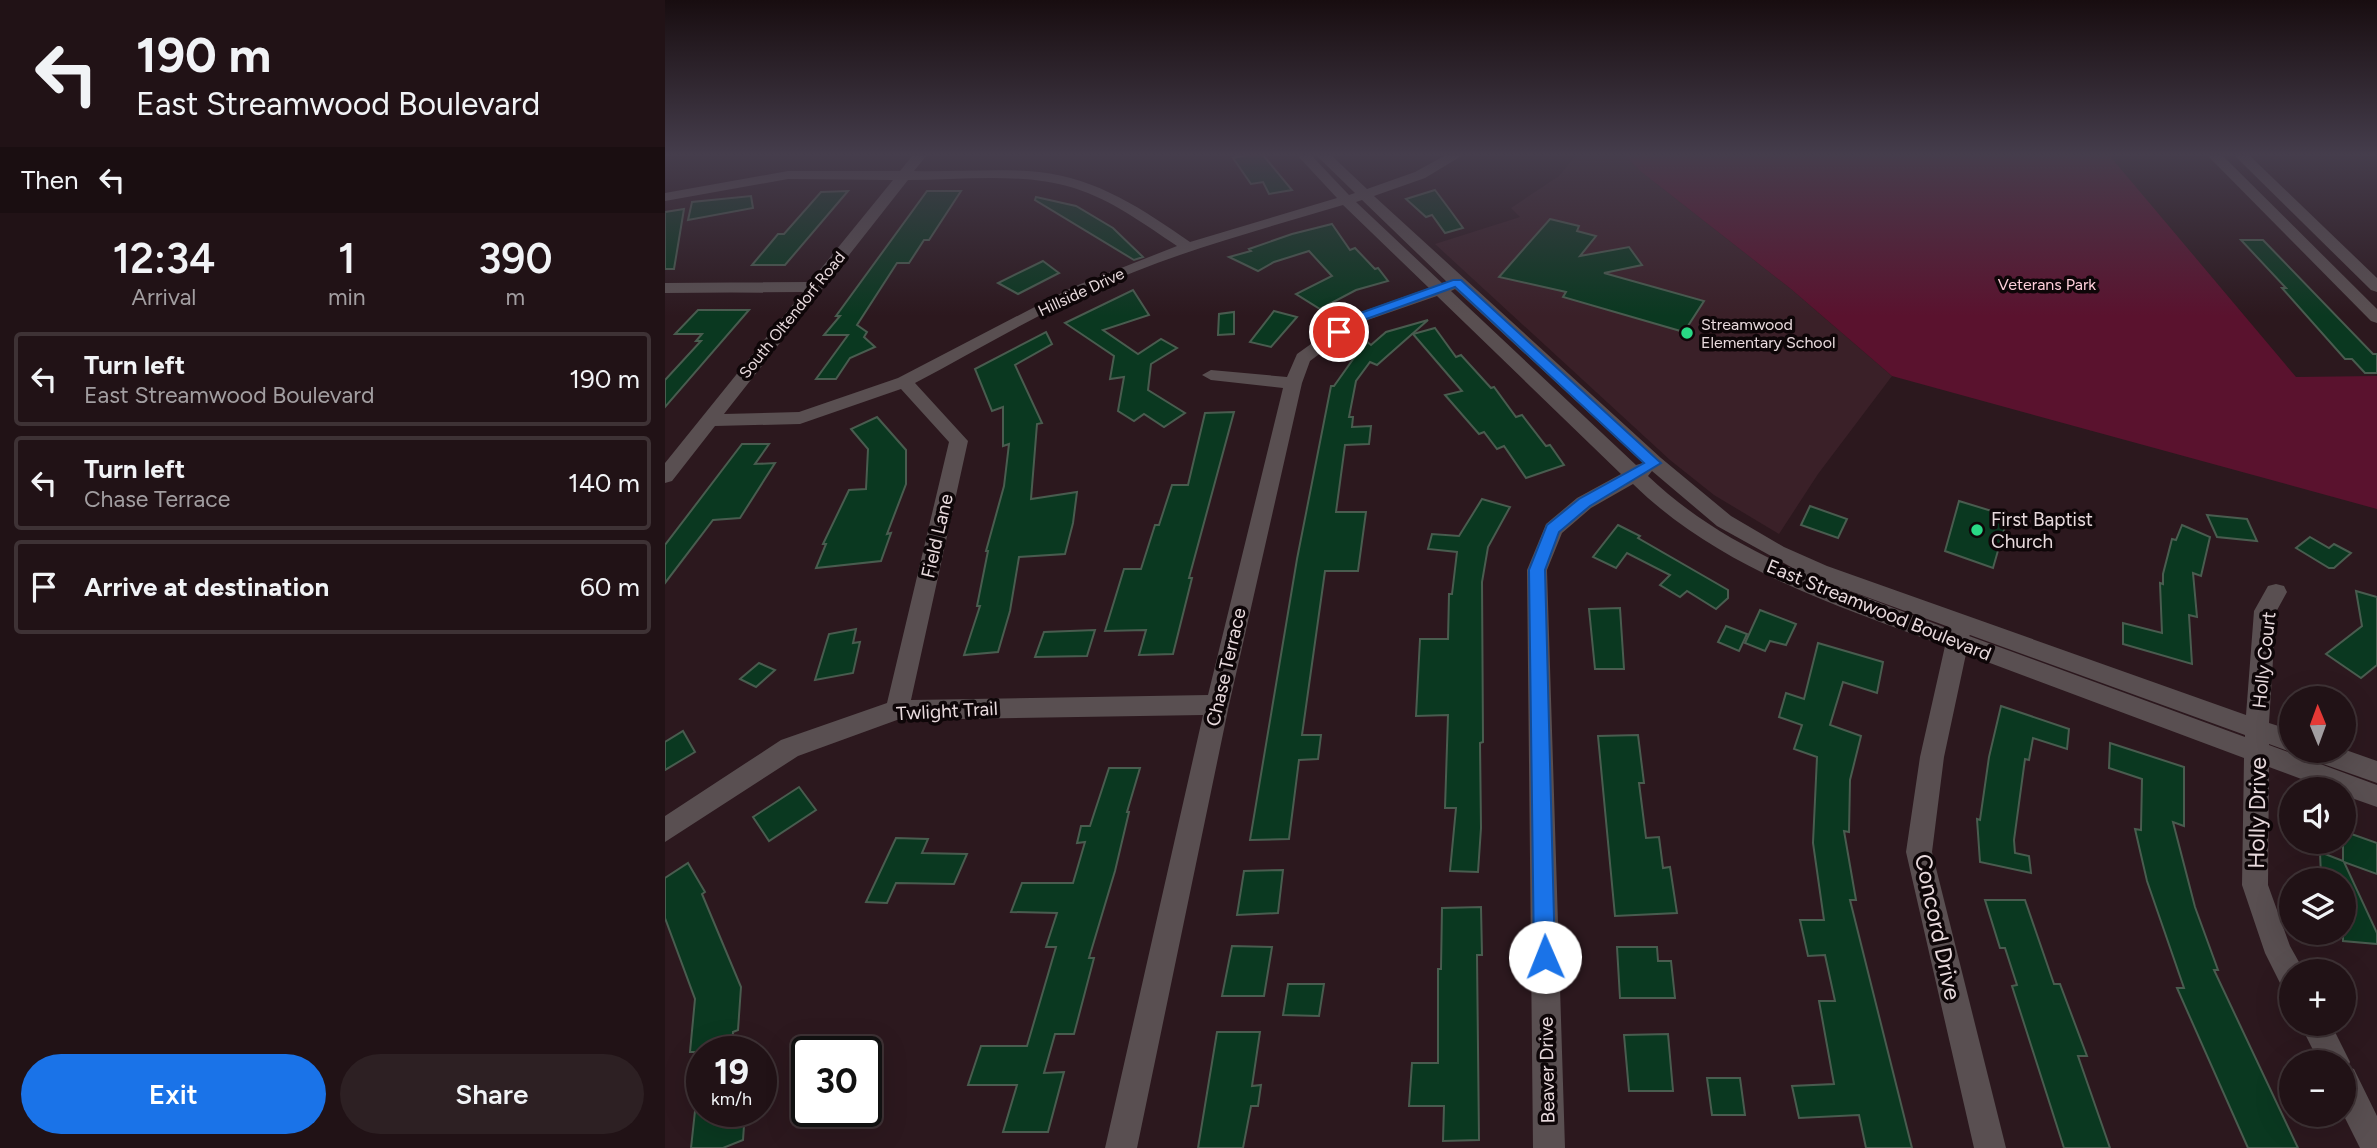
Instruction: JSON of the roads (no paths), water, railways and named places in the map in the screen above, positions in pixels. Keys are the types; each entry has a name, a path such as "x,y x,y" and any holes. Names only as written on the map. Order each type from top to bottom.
{"street":[{"name":"South Oltendorf Road","path":"665,476 877,209"},
{"path":"1134,209 1188,247"},
{"name":"Hillside Drive","path":"709,420 800,418 904,382 1079,290 1188,247 1317,209"},
{"name":"East Streamwood Boulevard","path":"1368,209 1644,469 1665,503 1696,526 1757,562 1842,599 1959,632 2258,741 2377,796"},
{"path":"2268,209 2377,318"},
{"path":"2296,209 2377,287"},
{"name":"Chase Terrace","path":"1121,1148 1217,705 1293,383 1303,358 1356,319 1449,286"},
{"path":"665,288 815,287"},
{"path":"1212,375 1293,383"},
{"name":"Field Lane","path":"897,710 959,441 904,382"},
{"name":"Beaver Drive","path":"1549,1148 1537,570 1553,529 1584,503 1644,469"},
{"name":"Holly Court","path":"2258,741 2265,611 2276,592"},
{"name":"Concord Drive","path":"1959,632 1932,757 1919,852 1990,1148"},
{"name":"Twlight Trail","path":"665,830 790,747 897,710 1217,705"},
{"name":"East Streamwood Boulevard","path":"2258,741 2279,741"},
{"name":"Holly Drive","path":"2258,741 2255,884 2282,959"},
{"path":"2352,763 2377,772"},
{"path":"2356,1106 2377,1148"}],"place":[{"name":"Streamwood Elementary School","path":"1687,333"},
{"name":"First Baptist Church","path":"1977,530"}],"park label":[{"name":"Veterans Park","path":"2047,284"}]}
